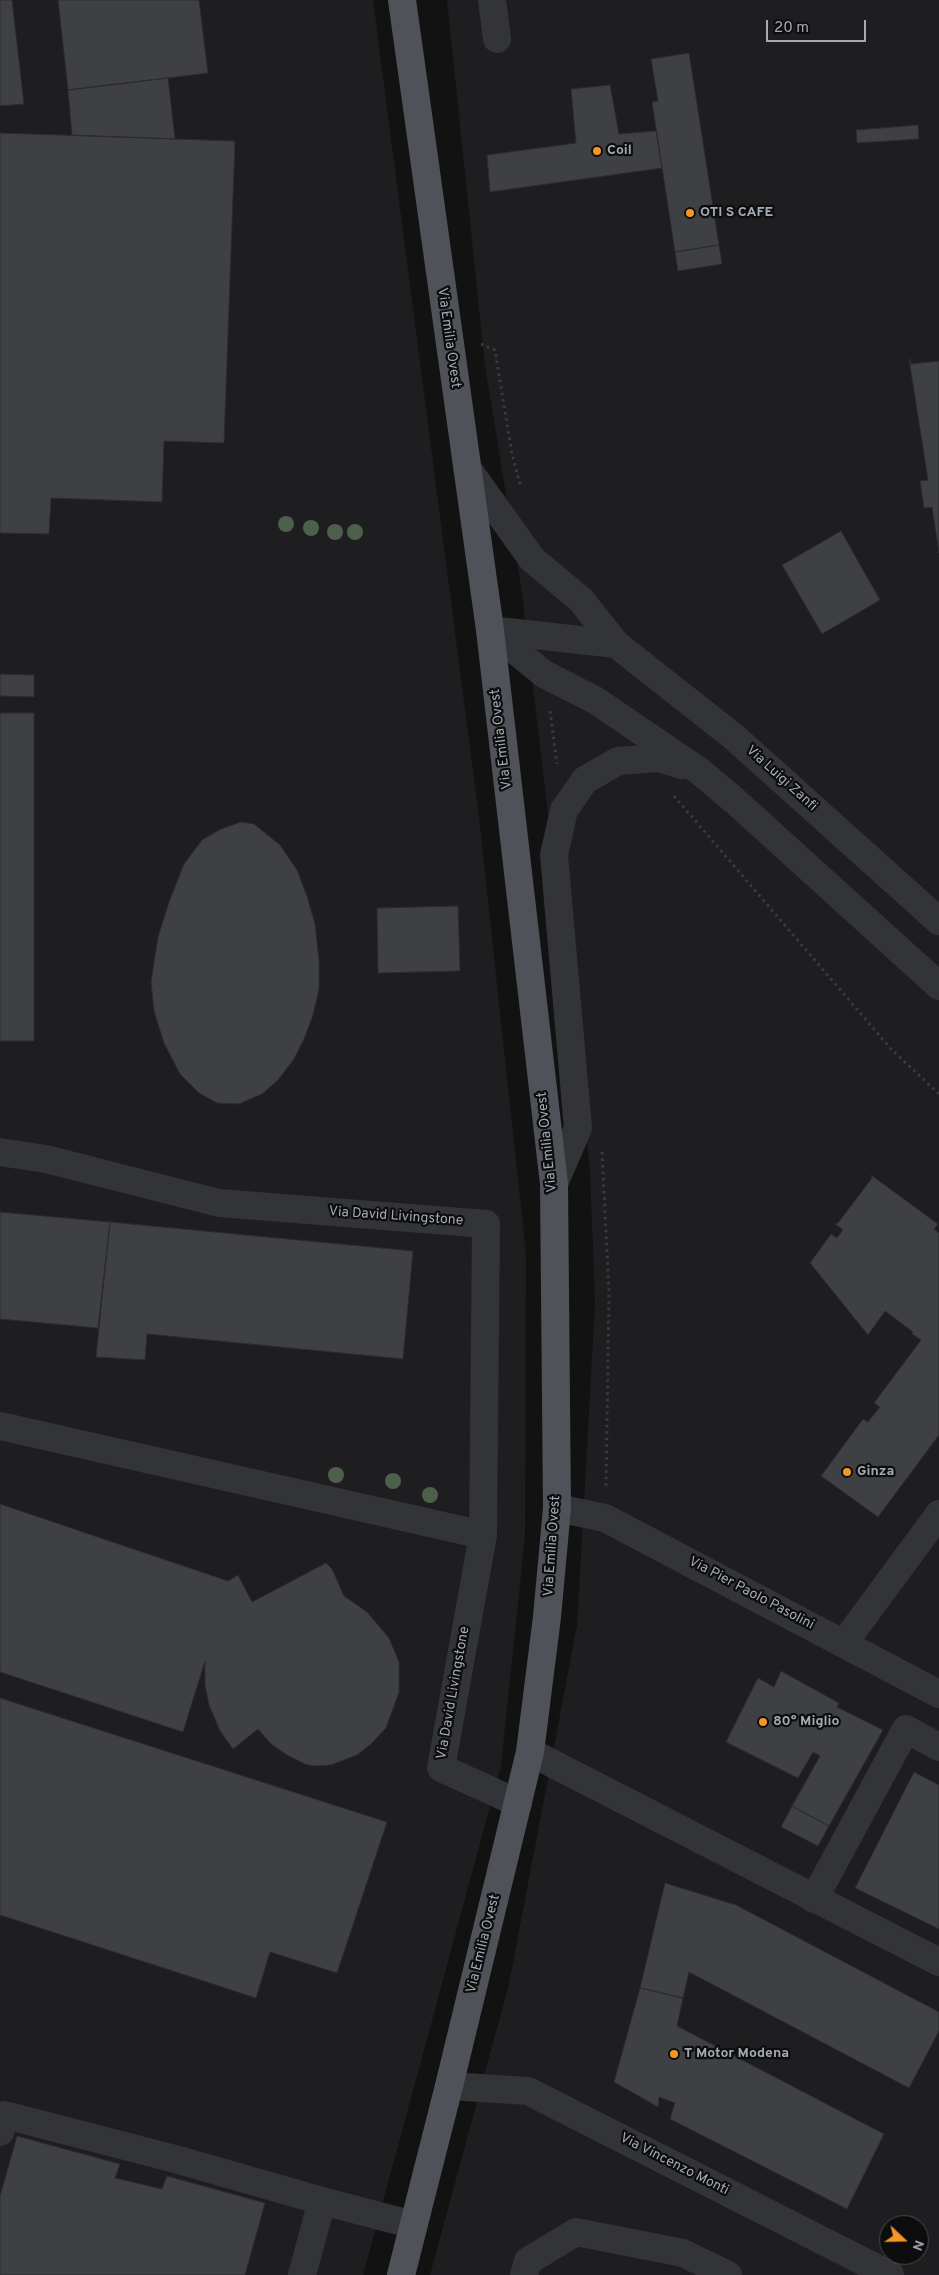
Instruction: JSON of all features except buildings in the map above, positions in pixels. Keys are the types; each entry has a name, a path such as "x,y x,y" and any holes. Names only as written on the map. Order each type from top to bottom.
{"main road":[{"name":"Via Emilia Ovest","path":"401,2275 530,1752 547,1617 557,1508 554,1184 490,630 402,0"}],"street":[{"path":"492,0 497,39"},
{"name":"Via Luigi Zanfi","path":"467,468 532,559 581,600 616,644 734,737 939,921"},
{"path":"490,630 616,644"},
{"path":"490,630 544,674 595,700 698,770 735,801 939,986"},
{"path":"554,1184 578,1128 554,855 564,810 585,780 618,760 659,758 698,770"},
{"name":"Via David Livingstone","path":"0,1152 46,1158 219,1203 486,1224 483,1535 441,1768 518,1803"},
{"path":"0,1426 483,1535"},
{"name":"Via Pier Paolo Pasolini","path":"557,1508 605,1518 939,1694"},
{"path":"844,1643 939,1514"},
{"path":"814,1899 906,1729 939,1747"},
{"path":"530,1752 610,1781 814,1899 939,1962"},
{"name":"Via Vincenzo Monti","path":"449,2086 528,2091 890,2275"},
{"path":"0,2132 5,2115 414,2224"},
{"path":"302,2275 322,2201"},
{"path":"524,2275 528,2261 576,2232 683,2253 728,2275"}],"path":[{"path":"670,794 678,799 890,1050 939,1094"},
{"path":"602,1144 609,1292 605,1518"}],"shaded area":[{"path":"0,0 373,0 479,817 526,1254 525,1536 501,1766 363,2275 0,2275"},
{"path":"447,0 939,0 939,2275 430,2275 509,1984 577,1625 595,1304 590,1168 521,586 485,366"}],"place":[{"name":"Coil","path":"597,151"},
{"name":"OTI S CAFE","path":"690,213"},
{"name":"Ginza","path":"847,1472"},
{"name":"80° Miglio","path":"763,1722"},
{"name":"T Motor Modena","path":"674,2054"}]}
